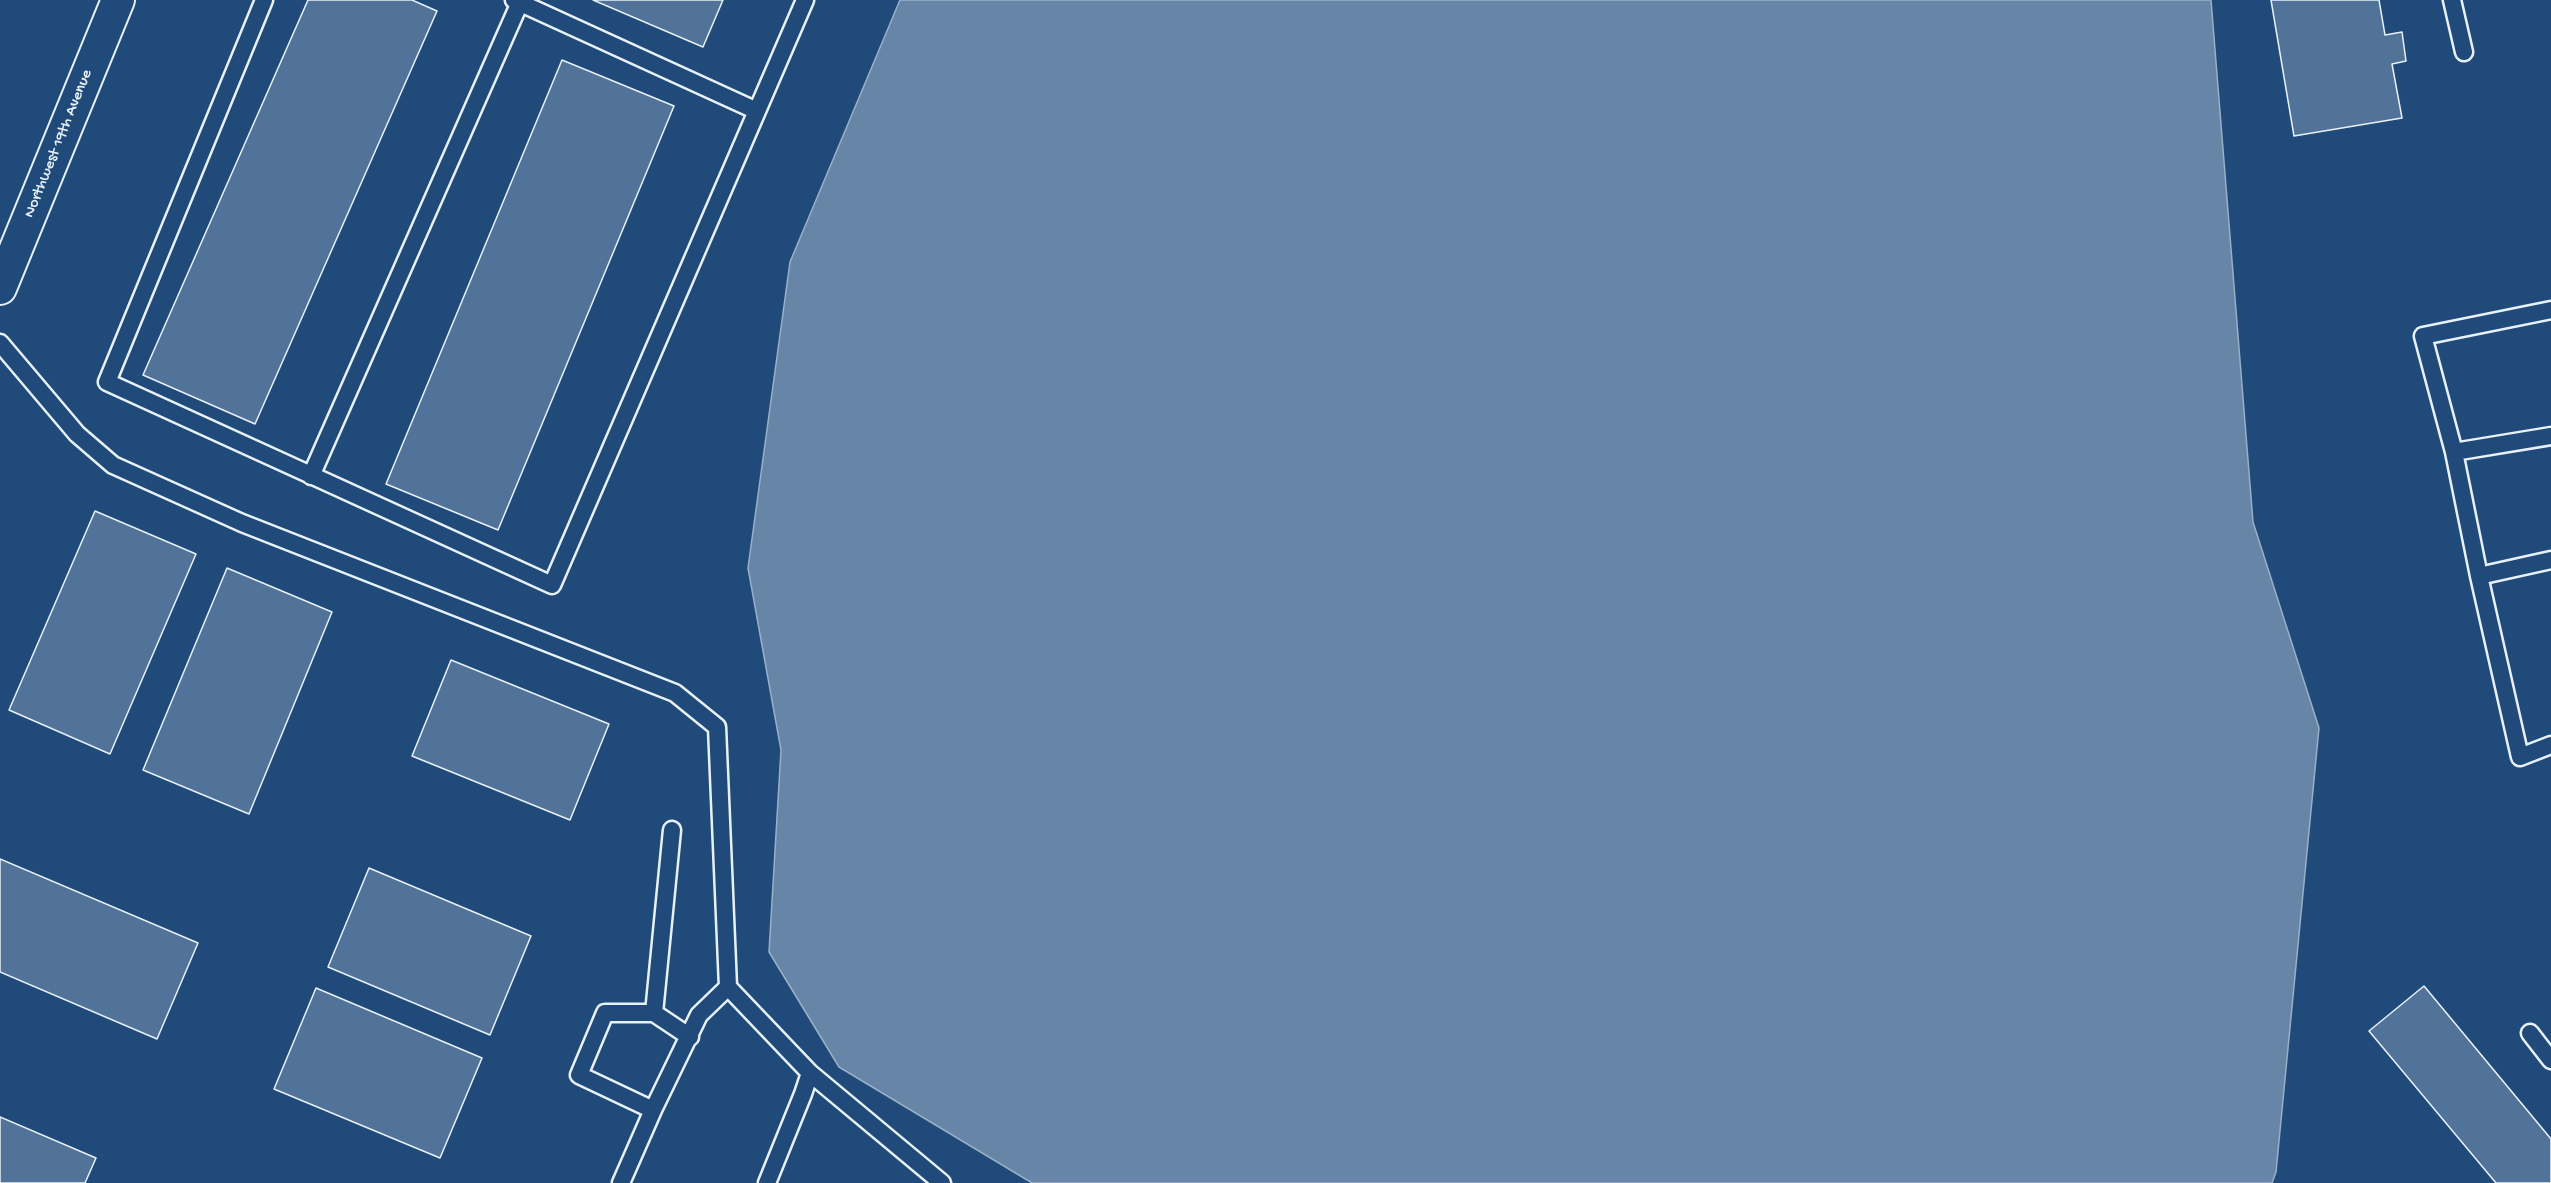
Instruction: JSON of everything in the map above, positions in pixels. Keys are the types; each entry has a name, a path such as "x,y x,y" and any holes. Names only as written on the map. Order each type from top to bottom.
{"street":[{"name":"Northwest 19th Avenue","path":"0,288 118,0"}],"lane":[{"path":"264,0 107,382 552,585 806,0"},
{"path":"2452,0 2464,52"},
{"path":"311,476 518,1 757,111"},
{"path":"2551,310 2423,336 2454,452 2479,576 2520,756 2551,745"},
{"path":"0,343 77,435 113,465 242,523 675,693 717,727 728,987 810,1073 942,1183"},
{"path":"2454,452 2551,436"},
{"path":"2479,576 2551,560"},
{"path":"654,1013 672,830"},
{"path":"621,1183 699,1015 728,987"},
{"path":"653,1110 579,1075 605,1013 654,1013 690,1036"},
{"path":"2530,1033 2551,1060"},
{"path":"766,1183 810,1073"}],"water":[{"path":"900,0 2211,0 2253,522 2319,728 2276,1172 2272,1183 1032,1183 839,1067 769,952 781,750 748,568 790,262"}],"building":[{"path":"308,0 412,0 437,11 255,424 143,375"},
{"path":"593,0 723,0 703,47"},
{"path":"2271,0 2379,0 2385,35 2402,32 2406,61 2392,64 2402,118 2294,136"},
{"path":"562,60 674,106 498,530 386,484"},
{"path":"95,511 196,554 110,754 9,710"},
{"path":"227,568 332,612 249,814 143,770"},
{"path":"451,660 609,724 570,820 412,756"},
{"path":"0,859 198,943 157,1039 0,972"},
{"path":"369,868 531,936 490,1035 328,967"},
{"path":"2424,986 2551,1139 2551,1183 2496,1183 2369,1031"},
{"path":"316,988 482,1058 440,1158 274,1089"},
{"path":"0,1117 96,1158 85,1183 0,1183"}]}
